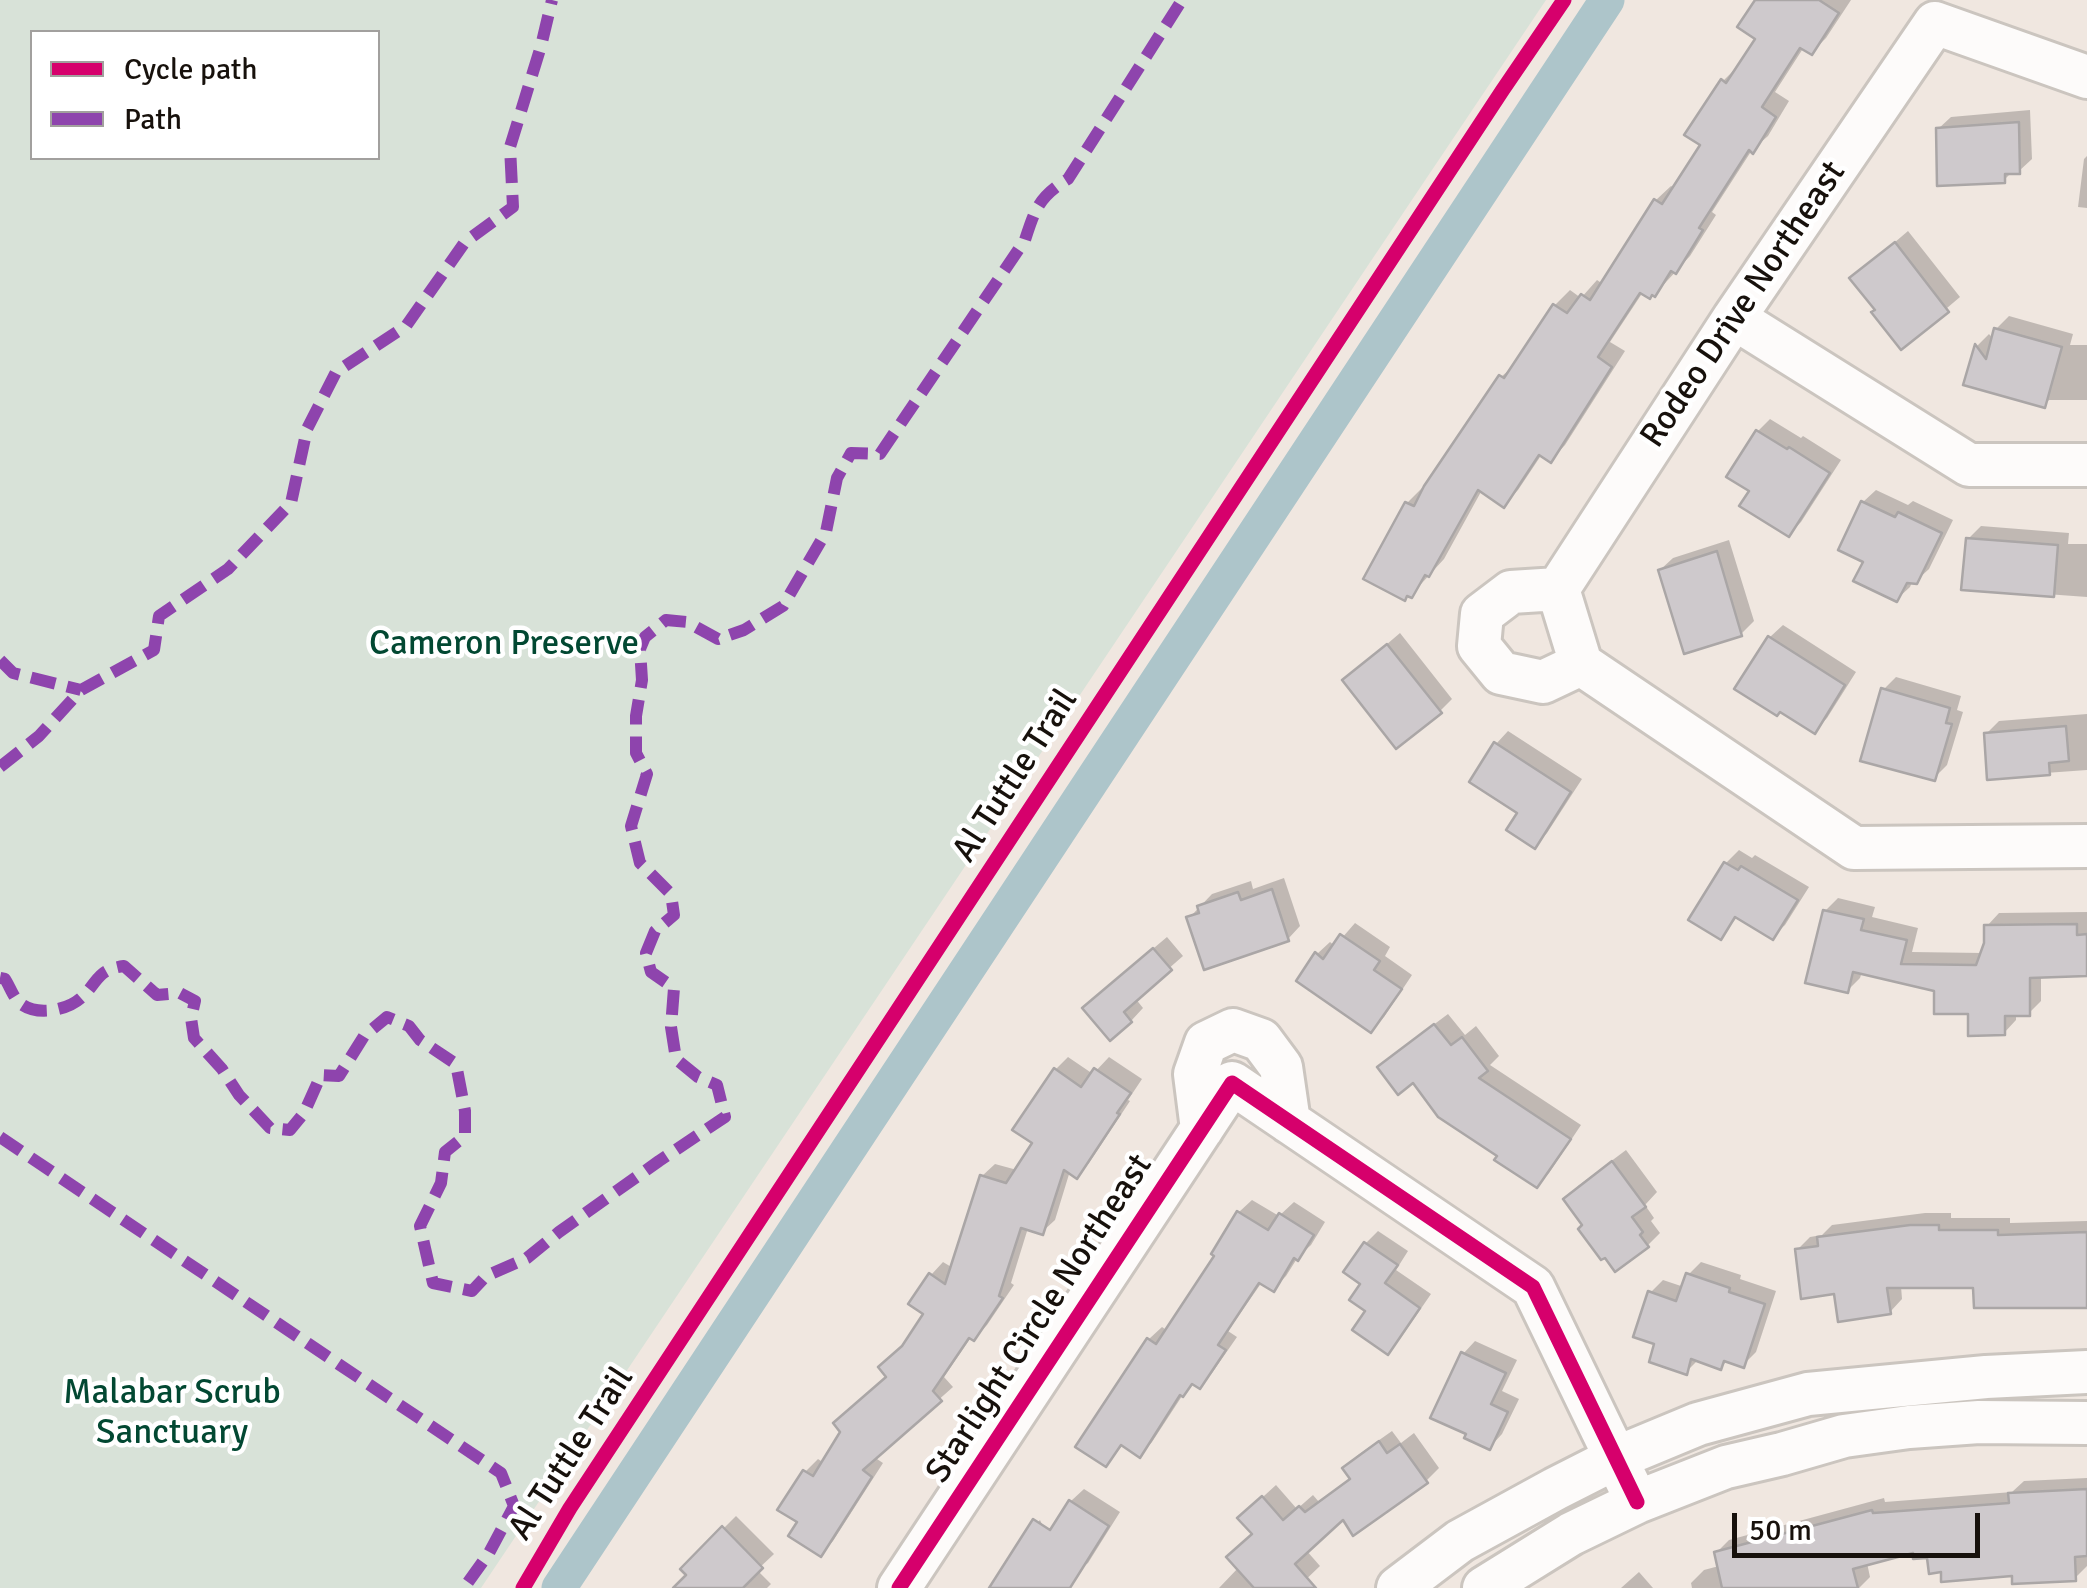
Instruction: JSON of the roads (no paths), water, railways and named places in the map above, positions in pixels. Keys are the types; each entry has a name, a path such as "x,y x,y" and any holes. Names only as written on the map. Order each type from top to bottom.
{"street":[{"path":"1932,12 2087,77"},
{"name":"Rodeo Drive Northeast","path":"1558,589 1932,12"},
{"path":"1734,318 1969,464 2087,465"},
{"path":"1581,664 1543,682 1501,673 1479,646 1482,614 1511,592 1558,589 1581,664 1854,848 2087,846"},
{"path":"1202,1128 1195,1074 1206,1043 1233,1030 1261,1040 1281,1066 1289,1122 1532,1287 1637,1502"},
{"name":"Starlight Circle Northeast","path":"898,1588 1232,1083 1289,1122"},
{"path":"1398,1588 1460,1541 1616,1458 1698,1424 1808,1394 2084,1372 2084,1423 1978,1422 1844,1436 1726,1466 1637,1502 1554,1543 1484,1588"}],"waterway":[{"path":"559,1588 1607,0"}],"park label":[{"name":"Cameron Preserve","path":"504,645"},
{"name":"Malabar Scrub Sanctuary","path":"172,1414"}]}
